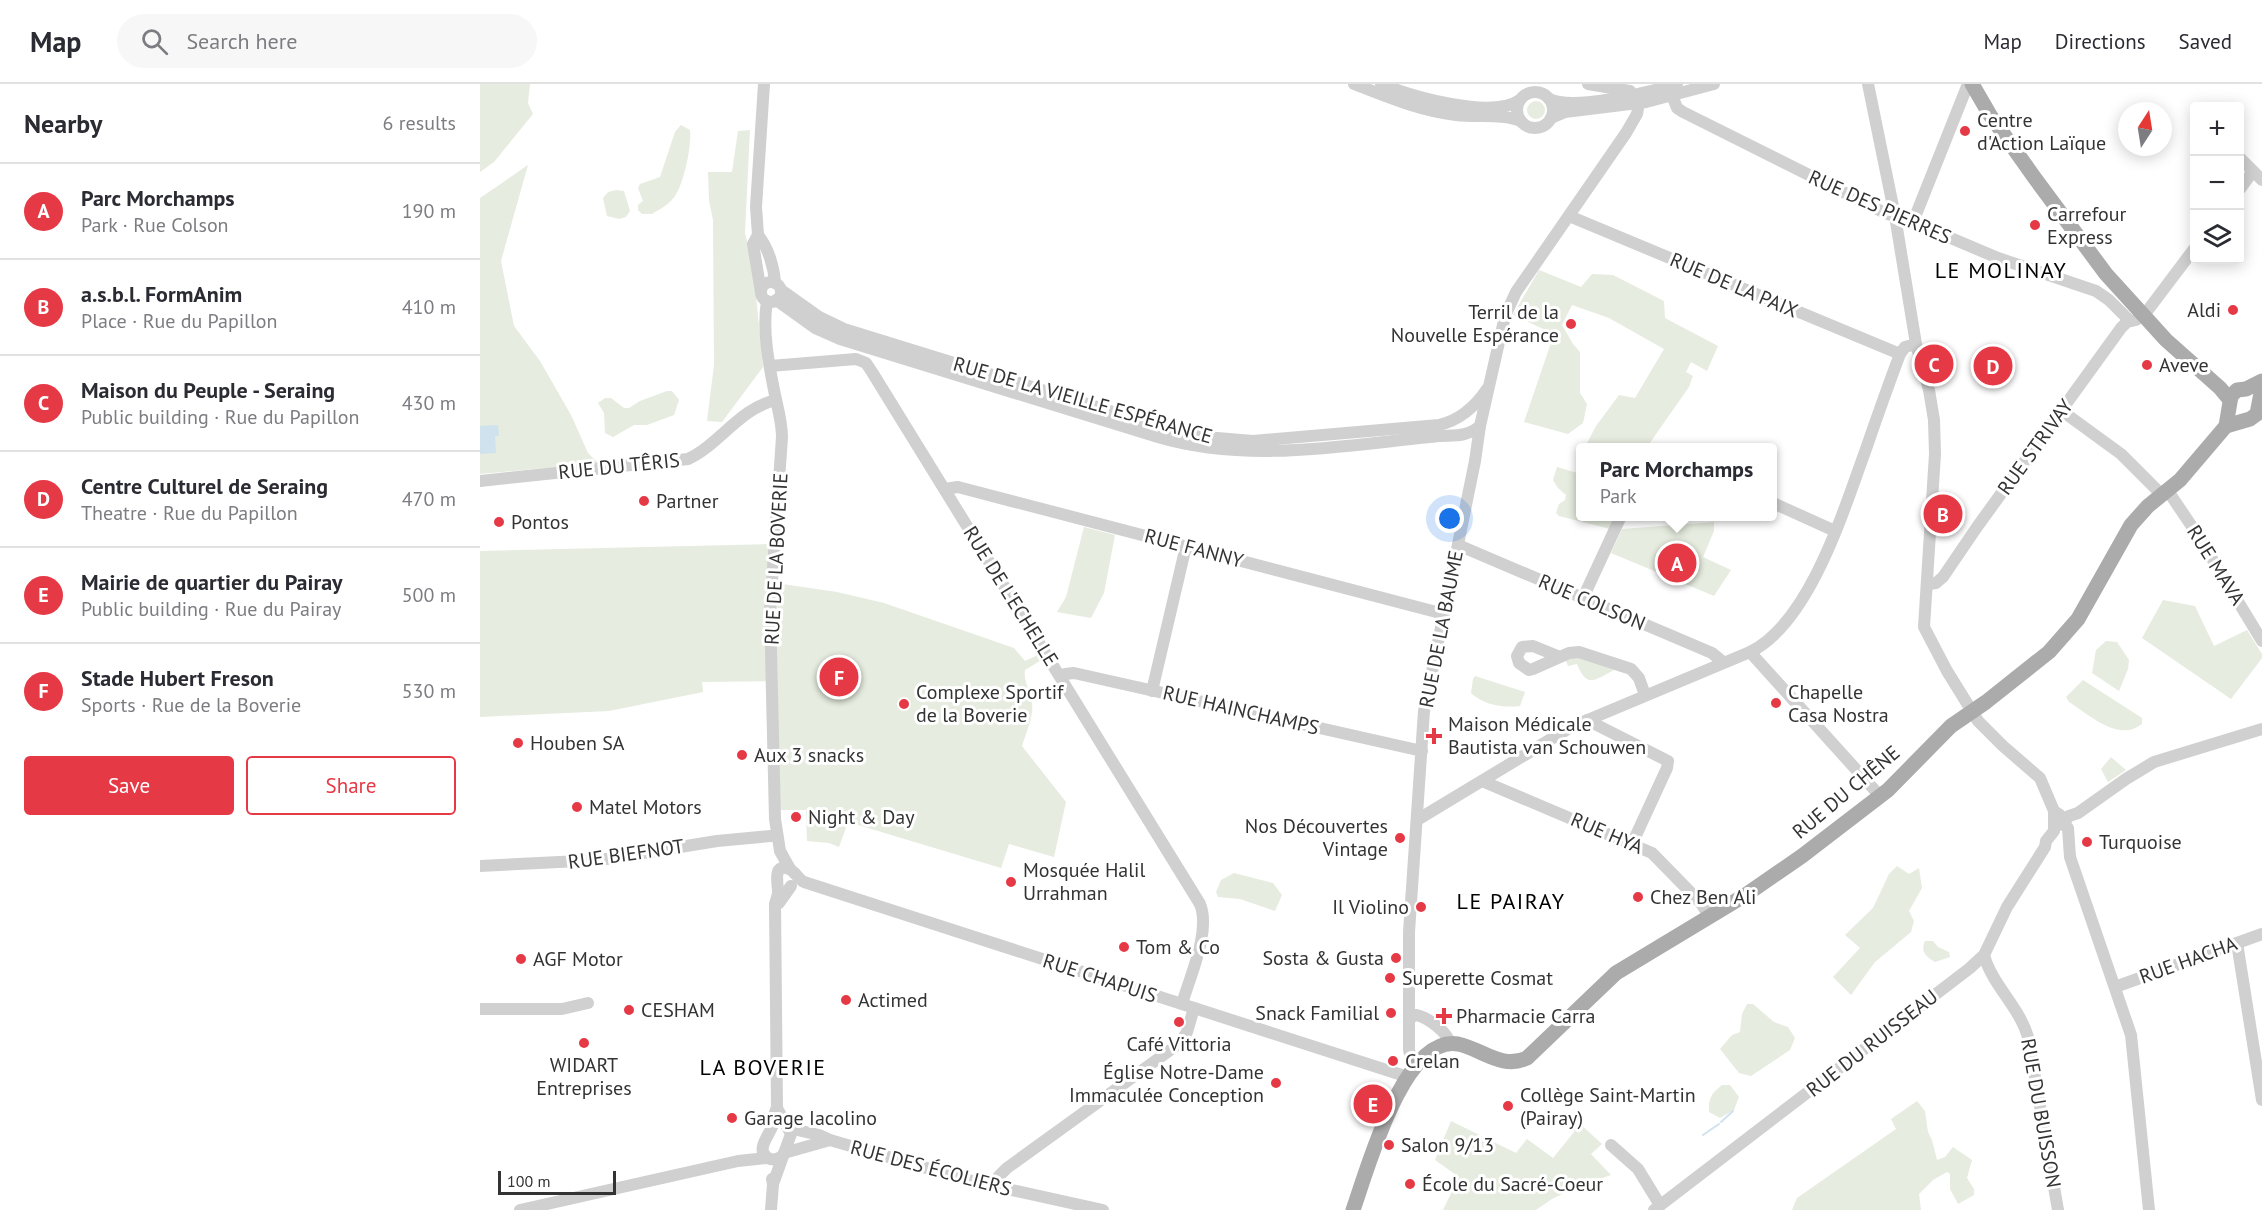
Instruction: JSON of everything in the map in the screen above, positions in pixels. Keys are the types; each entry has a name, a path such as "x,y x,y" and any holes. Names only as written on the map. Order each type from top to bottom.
{"main road":[{"path":"1970,84 2075,236 2106,274 2148,315 2252,400"},
{"path":"1982,84 2079,227 2148,315"},
{"name":"RUE DU CHÊNE","path":"1450,1044 1465,1046 1503,1061 1516,1062 1527,1058 1616,972 1710,917 1781,870 1880,796 1951,726 2041,658 2067,633 2083,611 2131,525 2148,506 2186,474 2226,426 2252,400"},
{"path":"1353,1210 1382,1126 1397,1094 1431,1050 1450,1044"}],"street":[{"path":"764,84 756,207 758,235 753,244 772,293"},
{"path":"1354,84 1404,104 1428,110 1472,116 1508,117 1521,121 1531,128 1543,127 1551,118 1568,111 1645,94 1714,84"},
{"path":"1381,84 1415,97 1459,105 1505,106 1532,92 1567,103 1645,94"},
{"path":"1588,84 1645,94"},
{"path":"1868,84 1895,216 1916,344 1931,400 1935,430 1929,584 1924,622 1926,632 1972,711 1991,735 2040,778 2054,811 2132,1035 2149,1210"},
{"path":"1913,222 1970,84"},
{"name":"RUE DES PIERRES","path":"1674,89 1677,108 1683,112 1885,213 1913,222 1998,258 2101,294 2130,321"},
{"name":"RUE DE LA BAUME","path":"1413,1071 1410,1054 1409,932 1424,711 1475,461 1480,426 1505,316 1511,302 1634,121 1645,94"},
{"path":"1549,99 1553,108 1551,118"},
{"path":"1520,100 1518,110 1521,121"},
{"path":"2244,162 2262,180"},
{"path":"2244,183 2253,171"},
{"name":"RUE DE LA PAIX","path":"1569,216 1900,354"},
{"path":"2130,321 2148,315 2190,255"},
{"name":"RUE DE LA VIEILLE ESPÉRANCE","path":"772,293 825,321 856,333 1181,432 1234,441 1266,441 1439,425 1469,410 1490,383"},
{"name":"RUE DE LA VIEILLE ESPÉRANCE","path":"772,293 809,324 840,339 1173,441 1207,448 1264,451 1439,436 1454,437"},
{"name":"RUE DE LA BOVERIE","path":"772,293 764,316 782,437 770,610 776,819 780,851 792,877 776,913"},
{"name":"RUE STRIVAY","path":"1929,584 1936,583 1943,577 1977,526 2121,328 2130,321"},
{"path":"840,339 856,333 859,340 869,348"},
{"path":"1417,820 1571,727 1750,652 1772,637 1791,615 1815,574 1835,531 1900,354 1905,347 1916,344"},
{"name":"RUE DE L'ECHELLE","path":"770,366 856,359 868,365 1203,911 1202,933 1182,1004"},
{"name":"RUE DU TÊRIS","path":"480,481 688,459 753,410 776,400"},
{"name":"RUE MAVA","path":"2062,411 2125,458 2165,493 2197,534 2262,641"},
{"path":"1454,437 1467,434 1480,426"},
{"path":"1454,437 1471,450 1475,461"},
{"name":"RUE FANNY","path":"945,489 958,487 1444,614"},
{"path":"1777,505 1835,531"},
{"path":"1583,598 1619,521"},
{"name":"RUE COLSON","path":"1458,545 1712,653 1724,662"},
{"path":"1152,691 1186,546"},
{"path":"1560,657 1579,652 1625,667 1638,675 1645,695"},
{"path":"1750,652 1880,796"},
{"name":"RUE HAINCHAMPS","path":"1060,676 1074,673 1422,751"},
{"path":"1587,720 1668,761 1667,768 1632,844"},
{"path":"2061,830 2069,816 2078,813 2154,762 2262,729"},
{"name":"RUE HYA","path":"1482,781 1652,853 1700,902 1710,917"},
{"name":"RUE DE LA BOVERIE","path":"771,1210 773,1184 790,1139 788,1127 777,1108 777,878 776,858 771,836 776,819"},
{"name":"RUE DU RUISSEAU","path":"1657,1208 1984,955 2007,907 2045,847 2046,841 2061,830"},
{"path":"771,836 780,851"},
{"name":"RUE BIEFNOT","path":"480,866 600,860 717,841 771,836"},
{"path":"777,878 783,868 792,877"},
{"name":"RUE CHAPUIS","path":"777,878 785,888 792,877 1194,1008 1413,1071"},
{"name":"RUE HACHA","path":"2115,987 2262,934"},
{"path":"2237,943 2262,1100"},
{"name":"RUE DU BUISSON","path":"1984,955 1988,967 2019,1014 2028,1036 2058,1210"},
{"path":"480,1009 562,1009 588,1003"},
{"path":"996,1187 999,1177 1007,1168 1180,1044 1187,1032 1194,1008"},
{"path":"1410,1018 1416,1015 1422,1017 1446,1035 1450,1044"},
{"name":"RUE DE LA BOVERIE","path":"773,1184 768,1159 762,1147 777,1108"},
{"path":"738,1161 780,1124 788,1127"},
{"name":"RUE DES ÉCOLIERS","path":"788,1127 1064,1206 1103,1210"},
{"name":"RUE DES ÉCOLIERS","path":"783,1154 830,1140"},
{"path":"1611,1145 1638,1169 1657,1208"},
{"path":"520,1210 738,1161 776,1160 783,1154"}],"shaded area":[{"path":"480,84 530,84 528,103 533,114 494,162 480,172"},
{"path":"1536,101 1544,106 1545,110 1540,118 1536,119 1528,114 1527,110 1532,102"},
{"path":"681,125 690,130 690,145 687,164 678,190 668,204 652,214 642,214 638,210 638,205 643,201 638,188 640,184 660,177 675,132"},
{"path":"750,130 745,233 753,265 763,367 722,422 707,421 714,365 713,220 709,200 708,172 732,172 738,131"},
{"path":"528,165 501,261 514,326 540,361 571,415 588,453 598,463 480,474 480,198"},
{"path":"624,191 630,211 626,217 619,219 607,216 603,198 608,192"},
{"path":"1539,270 1581,287 1592,274 1613,275 1664,301 1665,318 1718,346 1707,371 1691,362 1686,372 1693,376 1689,387 1650,443 1587,443 1596,426 1619,395 1635,398 1664,349 1609,318 1572,305 1562,325 1580,352 1580,393 1587,404 1583,423 1568,434 1524,422 1554,334 1513,315"},
{"path":"672,391 679,400 674,415 647,425 634,425 613,437 605,433 604,413 598,403 605,398 611,398 624,408 629,408 640,401"},
{"path":"1557,467 1576,473 1576,520 1556,513 1566,495 1553,480"},
{"path":"1579,521 1615,521 1610,529"},
{"path":"1714,522 1714,531 1703,557 1731,570 1714,596 1611,553 1622,529"},
{"path":"1084,527 1115,535 1104,593 1091,618 1057,612 1066,597"},
{"name":"Complexe Sportif de la Boverie","path":"771,544 769,582 837,592 884,603 1014,648 1025,661 1042,653 1045,658 1025,670 1032,713 1022,746 1066,802 1054,857 1009,844 1001,868 848,822 839,847 829,843 807,841 806,810 779,810 775,681 702,682 703,692 609,711 480,717 480,551"},
{"path":"2163,600 2195,606 2214,646 2247,630 2262,654 2262,658 2231,699 2142,638"},
{"path":"2106,641 2117,642 2129,660 2128,669 2119,691 2092,673 2096,650"},
{"path":"1576,656 1614,670 1597,679 1588,680 1577,664 1568,666 1565,659"},
{"path":"1475,676 1525,692 1520,706 1494,705 1476,697 1471,693"},
{"path":"2083,680 2142,718 2142,724 2133,729 2114,729 2069,702 2066,697"},
{"path":"2111,757 2126,770 2108,782 2101,769"},
{"path":"1897,866 1909,874 1919,868 1922,888 1909,911 1914,921 1911,932 1875,962 1851,995 1833,977 1860,948 1845,935 1873,908 1889,874"},
{"path":"1234,873 1273,883 1282,895 1275,911 1240,899 1218,897 1216,892 1221,880"},
{"path":"1925,941 1933,941 1938,947 1949,952 1950,957 1935,962 1924,951"},
{"path":"1747,1004 1753,1004 1774,1022 1788,1027 1795,1038 1790,1050 1751,1076 1739,1073 1720,1049 1732,1035 1740,1032 1742,1014"},
{"path":"1722,1085 1730,1085 1739,1097 1734,1110 1720,1118 1709,1112 1709,1103 1711,1096"},
{"path":"1917,1101 1925,1111 1928,1132 1937,1160 1945,1157 1953,1147 1972,1160 1967,1178 1974,1189 1974,1195 1958,1204 1950,1189 1950,1174 1947,1172 1933,1180 1919,1194 1921,1210 1792,1210 1797,1198 1896,1129 1891,1119"},
{"path":"1568,1113 1602,1144 1591,1154 1611,1175 1575,1188 1536,1210 1443,1210 1459,1177 1435,1160 1451,1121 1516,1153 1527,1139 1553,1158 1574,1132 1566,1118"}],"water":[{"path":"498,425 499,436 495,436 496,453 480,454 480,426"}],"waterway":[{"path":"1721,1122 1733,1111"},
{"path":"1703,1135 1719,1124"}],"place":[{"name":"Centre d'Action Laïque","path":"1965,131"},
{"name":"Carrefour Express","path":"2035,225"},
{"name":"Aldi","path":"2233,310"},
{"name":"Terril de la Nouvelle Espérance","path":"1571,324"},
{"name":"Maison du Peuple - Seraing","path":"1934,364"},
{"name":"Aveve","path":"2147,365"},
{"name":"Centre Culturel de Seraing","path":"1993,366"},
{"name":"Partner","path":"644,501"},
{"name":"a.s.b.l. FormAnim","path":"1943,514"},
{"name":"Pontos","path":"499,522"},
{"name":"Parc Morchamps","path":"1677,563"},
{"name":"Stade Hubert Freson","path":"839,677"},
{"name":"Chapelle Casa Nostra","path":"1776,703"},
{"name":"Complexe Sportif de la Boverie","path":"904,704"},
{"name":"Maison Médicale Bautista van Schouwen","path":"1434,736"},
{"name":"Houben SA","path":"518,743"},
{"name":"Aux 3 snacks","path":"742,755"},
{"name":"Matel Motors","path":"577,807"},
{"name":"Night & Day","path":"796,817"},
{"name":"Nos Découvertes Vintage","path":"1400,838"},
{"name":"Turquoise","path":"2087,842"},
{"name":"Mosquée Halil Urrahman","path":"1011,882"},
{"name":"Chez Ben Ali","path":"1638,897"},
{"name":"Il Violino","path":"1421,907"},
{"name":"Tom & Co","path":"1124,947"},
{"name":"Sosta & Gusta","path":"1396,958"},
{"name":"AGF Motor","path":"521,959"},
{"name":"Superette Cosmat","path":"1390,978"},
{"name":"Actimed","path":"846,1000"},
{"name":"CESHAM","path":"629,1010"},
{"name":"Snack Familial","path":"1391,1013"},
{"name":"Pharmacie Carra","path":"1444,1016"},
{"name":"Café Vittoria","path":"1179,1022"},
{"name":"WIDART Entreprises","path":"584,1043"},
{"name":"Crelan","path":"1393,1061"},
{"name":"Église Notre-Dame Immaculée Conception","path":"1276,1083"},
{"name":"Mairie de quartier du Pairay","path":"1373,1104"},
{"name":"Collège Saint-Martin (Pairay)","path":"1508,1106"},
{"name":"Garage Iacolino","path":"732,1118"},
{"name":"Salon 9/13","path":"1389,1145"},
{"name":"École du Sacré-Coeur","path":"1410,1184"}],"district":[{"name":"LE MOLINAY","path":"2001,270"},
{"name":"LE PAIRAY","path":"1511,901"},
{"name":"LA BOVERIE","path":"763,1067"}]}
